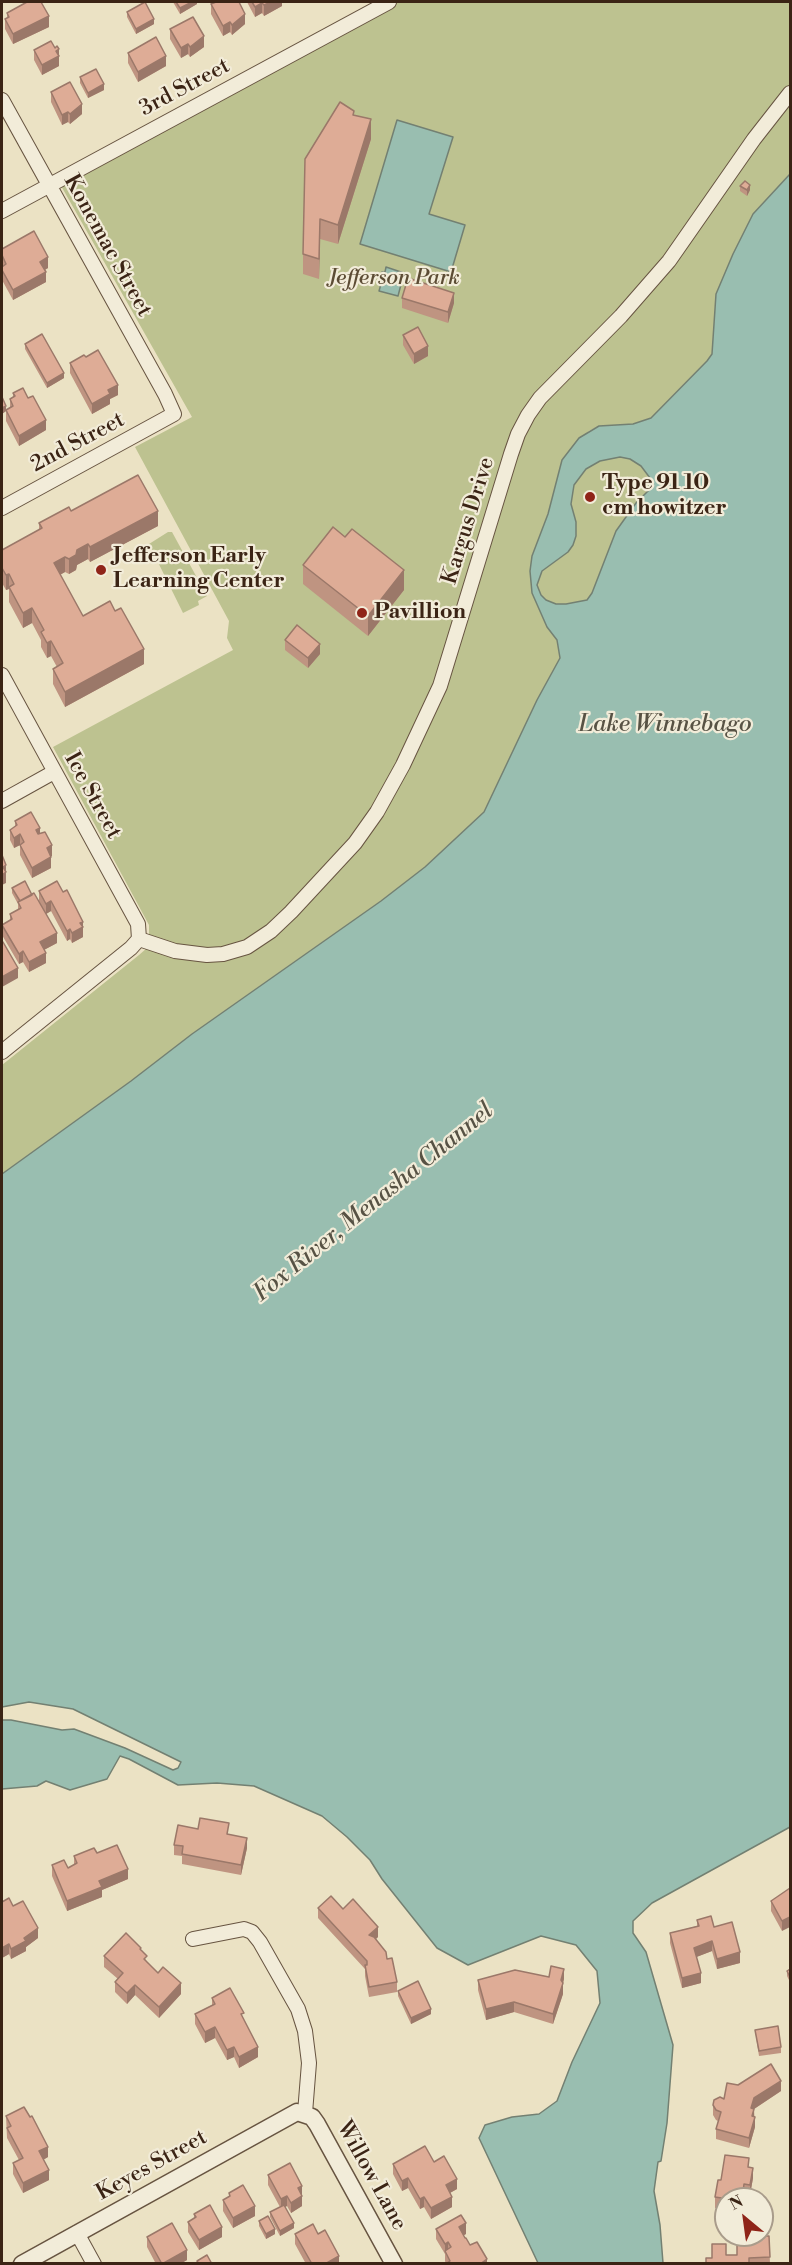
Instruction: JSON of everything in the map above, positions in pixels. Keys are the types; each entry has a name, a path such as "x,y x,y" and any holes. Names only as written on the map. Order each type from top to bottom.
{"street":[{"name":"3rd Street","path":"2,211 389,2"},
{"name":"Kargus Drive","path":"139,939 175,951 207,955 223,954 247,947 271,931 291,912 355,843 377,812 397,776 440,686 511,454 528,415 540,398 621,316 663,268 754,139 790,93"},
{"name":"Konemac Street","path":"2,100 174,414"},
{"name":"2nd Street","path":"2,508 174,414"},
{"name":"Ice Street","path":"2,675 138,924 139,939"},
{"path":"2,801 54,772"},
{"path":"2,1052 131,948 139,939"},
{"path":"193,1939 244,1929 252,1932 260,1942 298,2008 305,2031 309,2063 305,2114"},
{"name":"Keyes Street","path":"22,2264 290,2115 297,2112 305,2114"},
{"name":"Willow Lane","path":"305,2114 317,2124 394,2264"},
{"path":"77,2233 94,2264"}],"green space":[{"name":"Jefferson Park","path":"397,2 790,2 790,174 753,214 733,254 717,294 712,354 707,361 651,418 633,424 599,426 589,431 562,460 548,514 532,556 535,600 547,627 557,640 560,658 537,700 484,812 425,867 381,901 192,1034 2,1174 2,1065 139,955 147,948 149,939 149,925 53,747 233,650 227,638 229,621 135,447 192,417 60,184"},
{"path":"620,457 630,459 641,466 650,478 649,490 636,503 616,531 592,593 587,600 556,604 546,600 537,585 542,571 560,558 576,522 571,504 574,485 586,469 600,461"},
{"path":"168,532 172,532 207,596 198,601 199,605 183,613 149,544"}],"water":[{"path":"397,120 453,137 429,214 465,225 451,272 360,244"},
{"path":"790,174 790,1827 652,1903 633,1921 633,1933 646,1952 673,2045 667,2123 654,2191 663,2263 538,2263 479,2138 485,2125 512,2117 539,2114 557,2101 572,2062 600,2003 597,1971 576,1945 541,1936 468,1965 437,1948 382,1879 370,1860 322,1816 254,1786 217,1783 178,1785 120,1756 107,1779 70,1790 46,1781 37,1786 2,1789 2,1720 62,1730 74,1729 125,1748 173,1770 178,1768 181,1762 73,1709 29,1702 2,1707 2,1174 192,1034 381,901 425,867 484,812 537,700 560,658 557,640 547,627 532,593 530,571 532,556 548,514 562,460 579,438 599,426 633,424 651,418 707,361 712,354 716,294 753,214","holes":["620,457 630,459 641,466 650,478 649,490 636,503 616,531 592,593 587,600 566,604 556,604 546,600 537,585 542,571 568,552 576,536 576,522 571,504 574,485 586,469 600,461"]},
{"path":"386,267 404,273 398,296 379,291 382,272 385,272"}],"building":[{"path":"27,2 41,2 49,16 13,34 5,19 9,17 7,13"},
{"path":"145,2 154,19 136,29 127,12"},
{"path":"176,2 192,2 180,8"},
{"path":"239,2 245,14 232,25 230,22 223,26 211,4"},
{"path":"252,2 271,2 255,7"},
{"path":"193,17 204,36 190,47 188,44 181,48 170,29"},
{"path":"156,37 166,56 138,72 128,53"},
{"path":"51,41 55,48 57,46 59,49 56,51 59,56 42,65 34,50"},
{"path":"96,69 104,84 88,93 80,77"},
{"path":"70,82 82,104 70,114 68,112 62,115 51,92"},
{"path":"340,102 354,111 353,115 371,119 338,225 320,219 319,259 303,254 305,159"},
{"path":"745,181 750,185 747,190 740,186"},
{"path":"34,231 48,257 40,262 46,272 13,290 2,270 6,264 2,249"},
{"path":"408,278 454,293 448,312 402,298"},
{"path":"418,327 428,346 414,354 403,335"},
{"path":"42,334 64,373 47,383 25,344"},
{"path":"98,350 118,385 108,390 110,394 92,404 70,363"},
{"path":"23,388 28,398 33,396 46,420 19,436 6,410 13,406 10,399 15,396 13,393"},
{"path":"138,475 158,511 90,547 88,544 77,550 76,555 69,559 65,557 54,563 83,616 110,601 115,611 121,608 144,649 65,692 53,669 63,663 51,641 47,643 41,632 44,630 32,608 23,613 9,587 14,584 9,574 6,575 2,568 2,550 42,528 39,523 69,507 71,511"},
{"name":"Pavillion","path":"333,527 345,537 352,529 404,570 368,616 303,565"},
{"path":"297,625 320,644 308,658 285,640"},
{"path":"31,812 40,828 36,830 38,834 45,832 52,845 47,848 51,857 32,868 20,845 24,842 20,834 14,838 10,830 17,825 15,821"},
{"path":"2,855 6,872 2,875"},
{"path":"25,881 32,895 20,901 12,888"},
{"path":"57,881 63,892 67,890 83,922 80,923 83,927 72,933 70,929 67,931 51,901 46,904 39,891"},
{"path":"34,893 57,933 40,942 46,953 29,962 23,951 19,954 2,925 12,919 10,914 21,908 18,902"},
{"path":"2,943 18,968 2,977"},
{"path":"200,1818 229,1823 227,1834 247,1838 241,1865 182,1854 183,1846 174,1845 178,1825 198,1829"},
{"path":"117,1845 128,1869 99,1881 102,1887 67,1901 52,1865 64,1860 68,1868 77,1863 74,1856 94,1848 97,1853"},
{"path":"790,1888 790,1917 782,1921 771,1901"},
{"path":"331,1896 343,1909 353,1899 378,1927 369,1935 374,1937 386,1952 387,1959 392,1958 397,1982 369,1987 365,1965 367,1961 318,1908"},
{"path":"9,1898 13,1906 23,1901 38,1928 24,1938 26,1941 11,1949 9,1944 2,1948 2,1902"},
{"path":"711,1916 714,1927 732,1922 740,1952 717,1959 712,1941 694,1948 701,1973 682,1978 670,1933 699,1926 697,1920"},
{"path":"126,1933 141,1948 147,1956 144,1959 158,1973 163,1967 181,1983 159,2007 135,1985 127,1993 115,1982 123,1973 104,1956"},
{"path":"551,1966 564,1969 561,1980 563,1983 553,2014 514,2002 486,2009 478,1980 515,1970 549,1977"},
{"path":"418,1981 431,2009 411,2018 398,1991"},
{"path":"230,1988 244,2013 241,2014 258,2047 239,2057 234,2047 227,2050 215,2027 205,2032 195,2014 215,2004 212,1998"},
{"path":"778,2026 781,2047 759,2051 755,2030"},
{"path":"771,2064 781,2081 754,2098 751,2108 754,2109 752,2116 755,2117 749,2138 716,2129 721,2112 713,2105 714,2100 720,2097 724,2099 727,2083 738,2085"},
{"path":"24,2107 30,2117 32,2116 48,2147 39,2151 49,2170 23,2183 13,2163 23,2158 7,2128 11,2126 6,2116"},
{"path":"425,2146 434,2162 444,2156 457,2179 446,2185 452,2197 431,2208 424,2197 420,2199 408,2178 402,2181 393,2164"},
{"path":"725,2155 749,2158 748,2167 753,2168 750,2185 717,2187 718,2180 721,2180"},
{"path":"290,2163 302,2186 298,2188 302,2196 291,2203 287,2196 281,2199 268,2175"},
{"path":"243,2185 255,2206 233,2218 223,2200 230,2196 229,2193"},
{"path":"210,2205 222,2227 199,2240 188,2222 196,2217 194,2214"},
{"path":"284,2205 294,2223 280,2231 270,2212"},
{"path":"461,2215 466,2223 459,2227 465,2238 470,2245 477,2242 487,2259 480,2264 447,2263 450,2261 445,2251 451,2247 448,2242 445,2244 436,2229"},
{"path":"268,2216 275,2229 266,2234 259,2221"},
{"path":"172,2223 187,2250 162,2264 147,2237"},
{"path":"313,2224 318,2234 325,2230 339,2256 325,2264 312,2264 295,2234"},
{"path":"712,2244 714,2247 726,2247 726,2255 737,2255 737,2247 770,2247 770,2257 749,2258 749,2264 706,2264 706,2258 712,2258"},
{"path":"207,2255 212,2264 199,2264 197,2261"}],"place":[{"name":"Type 91 10 cm howitzer","path":"590,497"},
{"name":"Jefferson Early Learning Center","path":"101,570"},
{"name":"Pavillion","path":"362,613"}],"water label":[{"name":"Lake Winnebago","path":"665,725"},
{"name":"Fox River, Menasha Channel","path":"374,1203"}]}
